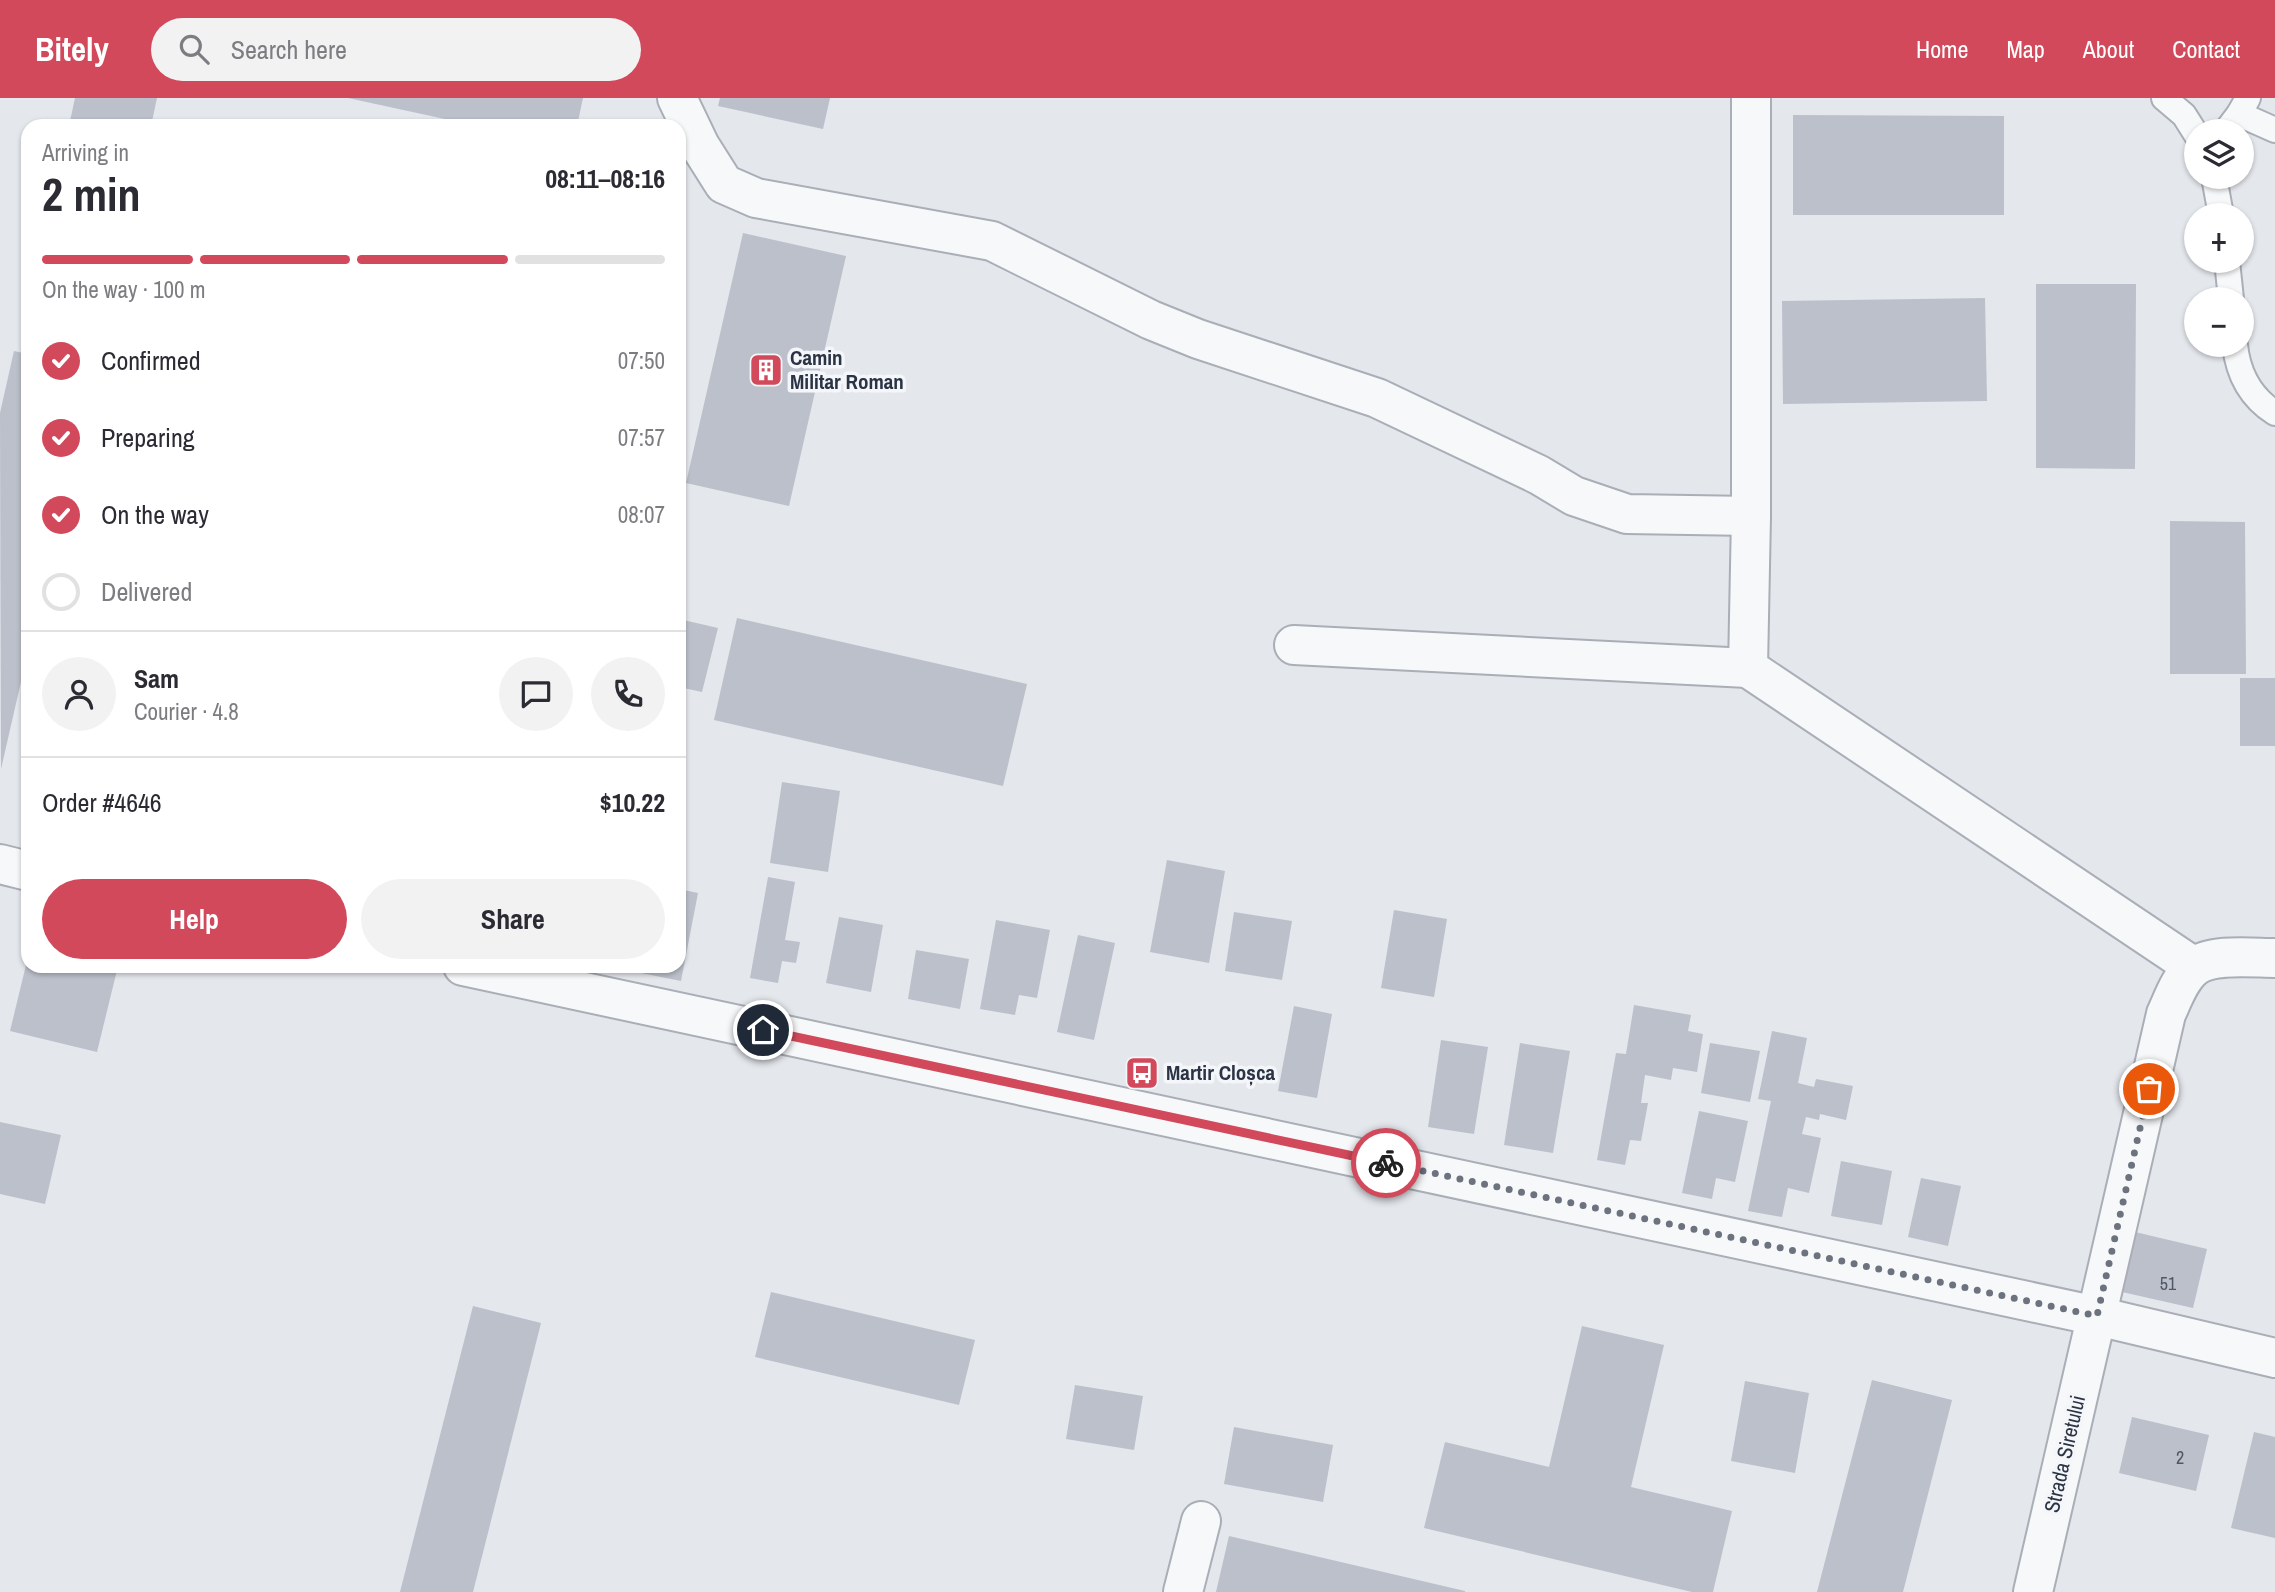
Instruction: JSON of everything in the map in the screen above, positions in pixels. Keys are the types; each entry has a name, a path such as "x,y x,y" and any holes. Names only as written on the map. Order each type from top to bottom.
{"street":[{"path":"677,98 700,146 724,184 756,198 992,241 1151,320 1198,339 1377,398 1539,475 1574,496 1628,514 1751,516"},
{"path":"1748,668 1751,516 1751,98"},
{"path":"1294,645 1748,668 2194,967 2214,959 2275,958"},
{"path":"0,864 21,869"},
{"name":"Strada Siretului","path":"2033,1592 2166,1014 2176,991 2194,967"},
{"path":"496,973 2097,1316 2275,1358"},
{"path":"1182,1592 1201,1521"}],"lane":[{"path":"2164,98 2187,119"},
{"path":"2238,115 2275,130"},
{"path":"2236,357 2250,392 2275,413"}],"building":[{"path":"75,98 157,98 152,119 70,119"},
{"path":"348,98 583,98 578,119 445,119"},
{"path":"720,98 830,98 823,129 718,106"},
{"path":"1793,115 2004,116 2004,215 1793,215"},
{"name":"Camin Militar Roman","path":"743,233 846,256 789,506 686,483"},
{"path":"2036,284 2136,284 2135,469 2036,468"},
{"path":"1985,298 1987,401 1783,404 1782,301"},
{"path":"14,351 21,352 21,682 1,769 0,413"},
{"path":"2170,521 2245,522 2246,674 2170,674"},
{"path":"737,618 1027,684 1003,786 714,720"},
{"path":"686,621 718,628 702,692 686,689"},
{"path":"2240,678 2275,678 2275,746 2240,746"},
{"path":"782,782 840,791 828,872 770,863"},
{"path":"1167,860 1225,871 1209,963 1150,952"},
{"path":"768,877 795,882 785,940 800,942 796,963 782,961 778,983 750,978"},
{"path":"686,890 698,893 686,955"},
{"path":"1394,910 1447,919 1434,997 1381,988"},
{"path":"1234,912 1292,921 1282,980 1225,971"},
{"path":"839,917 883,925 871,992 826,983"},
{"path":"996,920 1050,930 1037,998 1019,995 1015,1015 980,1009"},
{"path":"1078,935 1115,943 1094,1040 1057,1032"},
{"path":"916,950 969,959 960,1009 908,999"},
{"path":"24,973 116,973 97,1052 10,1031"},
{"path":"641,973 683,973 681,981"},
{"path":"1634,1005 1691,1015 1688,1031 1703,1034 1697,1072 1673,1068 1671,1080 1645,1075 1641,1103 1648,1103 1641,1141 1630,1140 1625,1165 1597,1160 1616,1053 1626,1054"},
{"path":"1294,1006 1332,1014 1317,1098 1278,1091"},
{"path":"1772,1031 1807,1038 1798,1083 1814,1087 1816,1079 1853,1086 1846,1120 1820,1114 1819,1120 1806,1117 1802,1134 1821,1138 1809,1193 1788,1188 1782,1217 1748,1211 1771,1101 1758,1099"},
{"path":"1441,1040 1488,1047 1474,1134 1428,1127"},
{"path":"1520,1043 1570,1051 1553,1153 1504,1145"},
{"path":"1710,1043 1760,1051 1750,1102 1701,1093"},
{"path":"1699,1111 1748,1121 1735,1182 1716,1178 1712,1199 1682,1193"},
{"path":"0,1122 61,1135 45,1204 0,1194"},
{"path":"1841,1161 1892,1171 1882,1225 1831,1216"},
{"path":"1921,1178 1961,1186 1948,1246 1908,1237"},
{"path":"2135,1232 2207,1249 2193,1308 2122,1292"},
{"path":"771,1292 975,1340 959,1405 755,1357"},
{"path":"473,1306 541,1323 473,1592 400,1592"},
{"path":"1582,1326 1664,1345 1631,1487 1732,1511 1713,1592 1692,1592 1424,1528 1445,1442 1549,1467"},
{"path":"1872,1380 1952,1400 1903,1592 1817,1592"},
{"path":"1745,1381 1809,1393 1795,1473 1731,1461"},
{"path":"1075,1385 1143,1396 1134,1450 1066,1439"},
{"path":"2132,1417 2209,1435 2196,1491 2119,1473"},
{"path":"1234,1427 1333,1445 1323,1502 1224,1484"},
{"path":"2254,1432 2275,1437 2275,1538 2231,1528"},
{"path":"1229,1536 1465,1591 1465,1592 1216,1592"}],"way so far":[{"path":"1386,1163 2097,1316 2149,1089"}],"place":[{"name":"Camin Militar Roman","path":"766,370"},
{"name":"Martir Cloșca","path":"1142,1073"}],"route":[{"path":"763,1030 1386,1163"}]}
